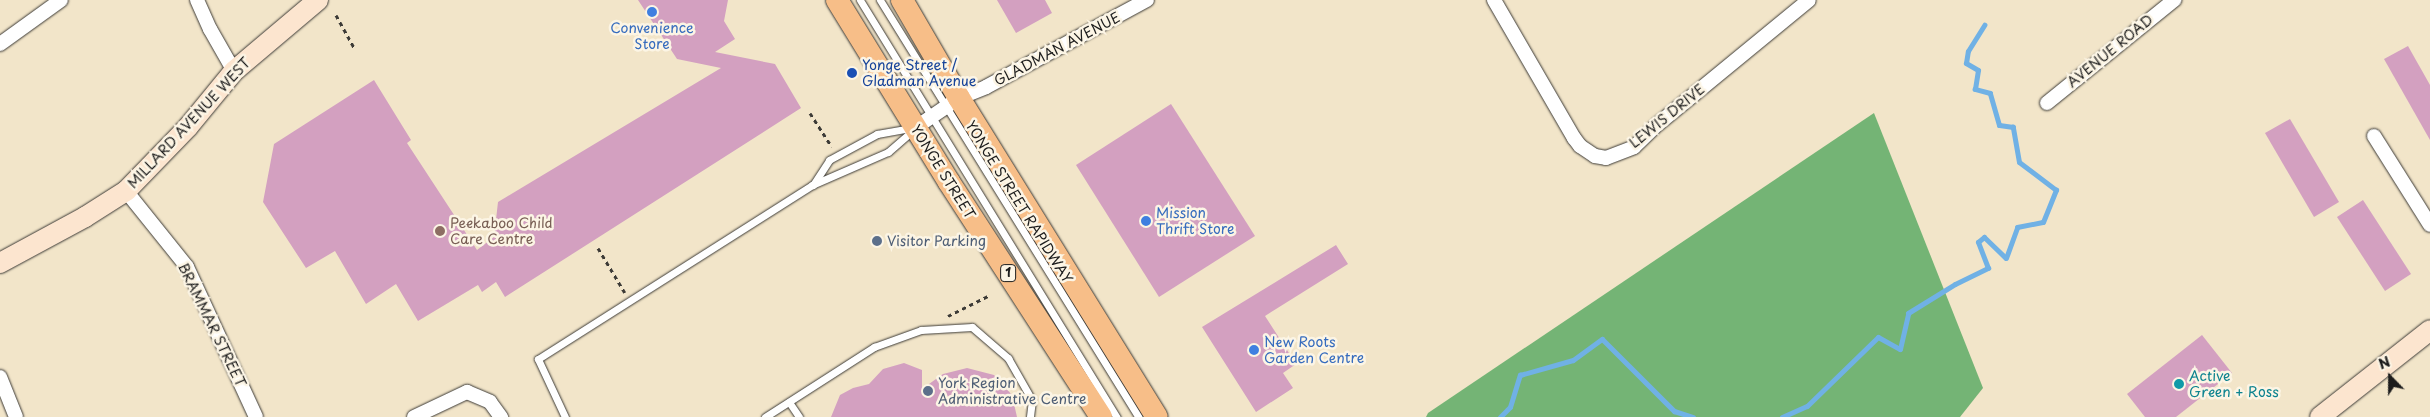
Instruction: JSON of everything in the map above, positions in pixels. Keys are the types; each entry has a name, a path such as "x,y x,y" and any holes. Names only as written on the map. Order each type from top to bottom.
{"main road":[{"name":"MILLARD AVENUE WEST","path":"0,263 85,217 126,191 188,126 234,71 318,0"},
{"name":"YONGE STREET","path":"837,0 924,122 1101,417"},
{"path":"902,0 952,103 1157,417"},
{"path":"2320,417 2430,330"}],"street":[{"path":"0,44 61,0"},
{"path":"197,0 210,29 234,71"},
{"name":"GLADMAN AVENUE","path":"924,122 952,103 986,87 1147,0"},
{"name":"LEWIS DRIVE","path":"1494,0 1574,138 1580,146 1595,156 1606,158 1634,147 1658,124 1809,0"},
{"name":"AVENUE ROAD","path":"2047,103 2174,0"},
{"path":"2374,136 2430,225"},
{"name":"BRAMMAR STREET","path":"126,191 187,267 256,417"},
{"path":"0,377 16,417"},
{"path":"414,417 467,392 490,402 501,417"}],"lane":[{"name":"YONGE STREET RAPIDWAY","path":"860,0 924,122 1117,417"},
{"name":"YONGE STREET RAPIDWAY","path":"880,0 952,103 1139,417"},
{"path":"812,185 829,160 877,134 924,122"},
{"path":"565,417 538,359 812,185 888,152 924,122"},
{"path":"766,417 874,347 921,330 972,327 1008,358 1032,400 1030,417"},
{"path":"789,402 799,417"}],"path":[{"path":"336,14 354,48"},
{"path":"810,113 832,148 829,160"},
{"path":"598,248 630,301"},
{"path":"921,330 988,296"}],"green space":[{"path":"1874,113 1983,388 1960,417 1426,417 1428,413"}],"building":[{"path":"638,0 728,0 724,21 735,39 715,52 775,64 801,108 505,297 496,282 482,292 478,285 418,321 396,284 366,304 335,251 306,268 263,202 274,144 374,80 411,140 407,143 477,250 494,237 498,202 721,68 677,59"},
{"path":"997,0 1045,0 1052,13 1016,33"},
{"path":"2408,46 2430,85 2430,140 2384,59"},
{"path":"1171,104 1255,236 1159,297 1076,165"},
{"path":"2290,119 2339,202 2314,217 2265,133"},
{"path":"2363,200 2411,274 2385,291 2337,217"},
{"path":"1336,245 1348,264 1265,316 1296,364 1283,373 1293,388 1256,412 1202,327"},
{"name":"Active Green + Ross","path":"2202,335 2232,373 2176,417 2145,417 2127,394"},
{"name":"York Region Administrative Centre","path":"904,363 922,370 922,389 943,374 967,368 994,375 1012,395 1017,417 831,417 840,395 853,388 869,384 883,369"}],"waterway":[{"path":"1782,417 1807,406 1878,337 1900,349 1908,313 1955,284 1988,268 1978,242 1984,237 2006,258 2017,227 2043,222 2056,190 2019,162 2013,127 1999,125 1990,93 1975,89 1978,70 1966,63 1968,51 1984,25"},
{"path":"1500,417 1510,407 1520,375 1573,360 1602,339 1674,411 1693,417"}],"place":[{"name":"Convenience Store","path":"652,12"},
{"name":"Yonge Street / Gladman Avenue","path":"852,73"},
{"name":"Mission Thrift Store","path":"1146,221"},
{"name":"Peekaboo Child Care Centre","path":"440,231"},
{"name":"Visitor Parking","path":"877,241"},
{"name":"New Roots Garden Centre","path":"1254,350"},
{"name":"Active Green + Ross","path":"2179,384"},
{"name":"York Region Administrative Centre","path":"928,391"}]}
